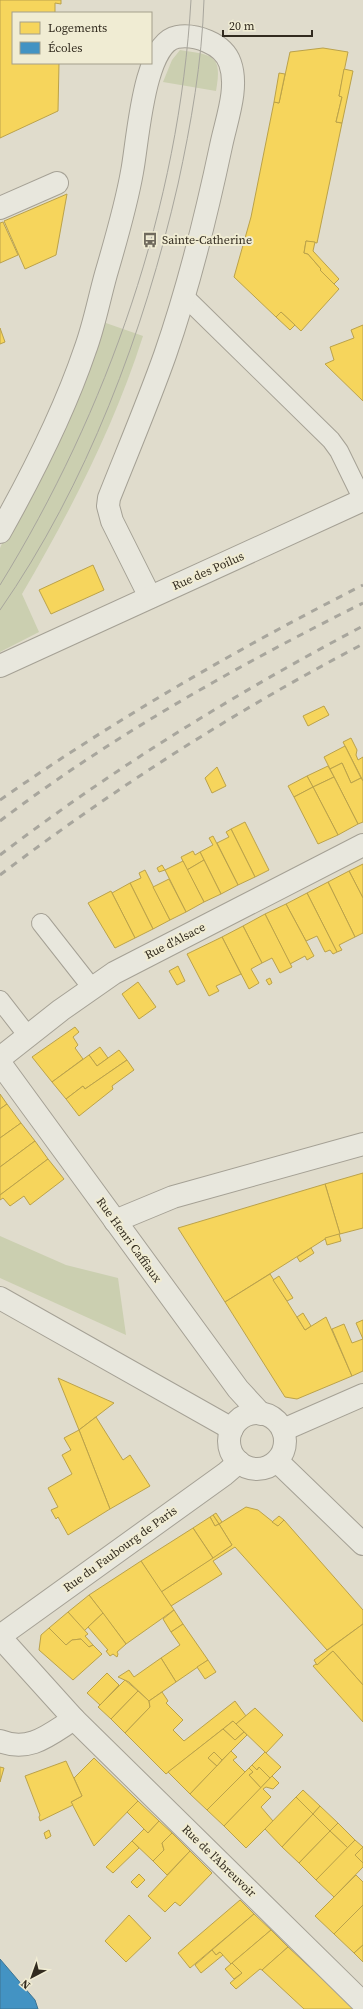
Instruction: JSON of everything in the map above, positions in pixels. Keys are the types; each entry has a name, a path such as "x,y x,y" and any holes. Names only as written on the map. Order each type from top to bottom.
{"street":[{"path":"150,597 112,521 108,506 109,498 165,355 184,296 209,204 230,102 233,76 230,61 222,50 202,39 181,37 165,42 157,51 152,64"},
{"path":"0,532 22,492 62,407 86,348 128,193 152,64"},
{"path":"0,208 57,183"},
{"name":"Rue des Poilus","path":"0,666 363,500"},
{"name":"Rue des Poilus","path":"0,682 53,642"},
{"name":"Rue d'Alsace","path":"0,1058 92,988 129,964 363,845"},
{"name":"Rue Henri Caffiaux","path":"0,1063 242,1394 261,1414"},
{"path":"115,1221 173,1197 363,1144"},
{"path":"0,1298 232,1429"},
{"path":"283,1430 363,1395"},
{"path":"261,1414 272,1418 283,1430 284,1447 277,1461 266,1468 258,1469 246,1467 239,1462 230,1449 229,1440 232,1429 244,1416 261,1414"},
{"path":"277,1461 363,1544"},
{"name":"Rue du Faubourg de Paris","path":"0,1636 225,1474 239,1462"},
{"name":"Rue de l'Abreuvoir","path":"0,1636 74,1719 363,2003"},
{"path":"0,1741 20,1746 30,1744 74,1719"}],"lane":[{"path":"184,296 331,440 339,451 363,500"},
{"path":"41,923 92,988"},
{"path":"0,1000 28,1036"}],"green space":[{"path":"180,50 200,53 213,58 218,70 216,91 163,82 172,60"},
{"path":"103,322 143,336 119,403 90,468 57,532 22,594 39,632 0,652 0,548"},
{"path":"0,1236 66,1265 118,1278 126,1335 0,1278"}],"building: Logements":[{"path":"0,0 61,0 61,4 55,3 55,12 12,12 12,64 59,64 58,111 0,138"},
{"path":"323,48 348,52 339,96 342,97 336,122 342,123 317,243 306,241 304,253 308,254 321,269 320,270 339,289 301,331 281,312 276,317 234,277 251,217 274,102 279,103 290,52"},
{"path":"344,69 353,71 342,123 336,122 342,97 339,96"},
{"path":"279,73 285,74 279,103 274,102"},
{"path":"67,194 56,255 25,269 4,221"},
{"path":"3,222 18,255 0,263 0,223"},
{"path":"306,241 315,242 313,251 339,279 334,284 320,270 321,269 308,254 304,253"},
{"path":"281,312 295,325 290,330 276,317"},
{"path":"363,325 363,401 325,364 334,360 330,347 354,338 351,330"},
{"path":"0,328 5,342 0,344"},
{"path":"93,565 104,590 51,614 39,590"},
{"path":"324,706 329,715 308,726 303,716"},
{"path":"351,738 357,750 356,755 358,760 363,757 363,781 343,742"},
{"path":"345,746 361,778 351,783 342,763 330,769 324,757"},
{"path":"342,763 351,783 361,778 363,781 363,822 358,824 330,769"},
{"path":"328,766 334,777 313,787 307,776"},
{"path":"217,767 226,786 212,793 205,778"},
{"path":"307,776 313,787 294,797 288,786"},
{"path":"334,777 358,824 338,835 313,787"},
{"path":"313,787 338,835 318,844 294,797"},
{"path":"245,822 269,870 255,877 231,829"},
{"path":"231,829 255,877 238,885 217,843 229,837 226,832"},
{"path":"213,836 238,885 221,894 200,852 213,845 209,838"},
{"path":"193,851 195,855 200,852 204,860 187,870 181,857"},
{"path":"204,860 221,894 204,902 187,870"},
{"path":"183,861 204,902 186,912 165,870"},
{"path":"363,864 363,898 349,871"},
{"path":"162,865 165,870 159,872 157,868"},
{"path":"145,870 170,920 153,929 130,883 141,878 139,873"},
{"path":"349,871 363,898 363,933 355,937 328,882"},
{"path":"169,879 186,912 170,920 153,887"},
{"path":"328,882 355,937 339,945 342,950 337,952 307,893"},
{"path":"130,883 153,929 135,938 112,893"},
{"path":"111,891 135,938 115,948 88,903"},
{"path":"307,893 337,952 333,954 330,950 325,952 317,936 306,941 286,904"},
{"path":"286,904 314,956 307,960 305,956 290,964 265,914"},
{"path":"265,914 292,967 280,973 272,958 262,963 243,926"},
{"path":"243,926 262,963 251,969 259,983 249,989 222,937"},
{"path":"222,937 241,974 216,986 219,991 209,996 187,954"},
{"path":"178,966 185,981 177,985 169,971"},
{"path":"270,978 272,983 269,985 266,980"},
{"path":"138,982 156,1007 139,1019 122,994"},
{"path":"75,1027 79,1032 73,1037 78,1045 75,1048 83,1059 52,1082 32,1057"},
{"path":"100,1047 108,1058 97,1066 89,1055"},
{"path":"119,1050 127,1060 85,1089 83,1086 66,1099 52,1082 89,1055 97,1066"},
{"path":"127,1060 134,1070 112,1086 113,1089 79,1116 66,1099 83,1086 85,1089"},
{"path":"0,1094 7,1104 0,1109"},
{"path":"7,1104 21,1123 0,1138 0,1109"},
{"path":"21,1123 35,1141 0,1167 0,1138"},
{"path":"35,1141 48,1159 0,1195 0,1167"},
{"path":"48,1159 64,1179 30,1205 24,1196 10,1206 3,1198 0,1200 0,1195"},
{"path":"363,1173 363,1228 340,1234 325,1184"},
{"path":"325,1184 340,1234 325,1239 225,1302 178,1228"},
{"path":"339,1234 341,1241 327,1245 325,1238"},
{"path":"311,1248 314,1253 300,1262 297,1257"},
{"path":"270,1274 305,1330 326,1317 352,1376 297,1399 285,1397 225,1302"},
{"path":"279,1276 293,1298 287,1301 273,1280"},
{"path":"303,1313 311,1326 305,1330 297,1317"},
{"path":"363,1320 363,1339 356,1323"},
{"path":"344,1324 352,1343 363,1339 363,1371 352,1376 332,1329"},
{"path":"58,1378 114,1403 79,1430"},
{"path":"96,1417 123,1460 130,1455 150,1486 110,1509 79,1430"},
{"path":"79,1430 110,1509 68,1535 58,1517 56,1519 51,1510 58,1507 48,1488 72,1474 62,1455 71,1450 64,1438"},
{"path":"246,1507 258,1510 278,1526 284,1520 363,1610 363,1624 327,1650 235,1547 213,1561 222,1574 171,1606 161,1592 232,1545 219,1524"},
{"path":"216,1513 222,1522 219,1524 213,1515"},
{"path":"213,1515 219,1524 215,1526 210,1517"},
{"path":"279,1516 284,1520 278,1526 272,1522"},
{"path":"210,1517 215,1526 219,1524 232,1545 213,1558 193,1528"},
{"path":"193,1528 213,1558 161,1592 141,1561"},
{"path":"141,1561 174,1610 126,1644 89,1595"},
{"path":"89,1595 103,1613 84,1631 68,1612"},
{"path":"174,1610 183,1624 171,1632 163,1619"},
{"path":"68,1612 88,1634 85,1636 93,1645 89,1647 81,1639 72,1640 66,1645 49,1628"},
{"path":"103,1613 126,1644 117,1652 117,1657 113,1654 110,1656 106,1651 108,1650 88,1627"},
{"path":"183,1624 208,1660 176,1682 161,1658 180,1645 171,1632"},
{"path":"363,1624 363,1685 333,1651 317,1665 314,1660"},
{"path":"49,1628 66,1645 72,1640 81,1639 89,1647 93,1645 102,1654 73,1680 39,1650 41,1635"},
{"path":"333,1651 363,1685 363,1722 313,1666 316,1664 317,1665"},
{"path":"161,1658 176,1682 149,1701 129,1682 118,1677 129,1670 134,1677"},
{"path":"208,1660 216,1672 205,1679 197,1667"},
{"path":"107,1673 119,1685 100,1705 87,1693"},
{"path":"125,1680 138,1691 111,1719 98,1707"},
{"path":"138,1691 149,1701 150,1707 125,1733 111,1719"},
{"path":"162,1692 168,1701 166,1703 183,1720 173,1730 184,1741 235,1701 246,1716 236,1724 233,1721 166,1774 125,1733 150,1707 149,1701"},
{"path":"255,1708 283,1735 266,1753 236,1724"},
{"path":"233,1721 244,1732 235,1740 223,1729"},
{"path":"223,1729 235,1740 244,1732 247,1735 222,1760 214,1752 208,1758 217,1766 190,1794 168,1772"},
{"path":"231,1751 237,1757 233,1760 245,1772 207,1810 190,1794"},
{"path":"214,1752 222,1760 217,1766 208,1758"},
{"path":"265,1752 281,1767 270,1778 259,1767 257,1770 252,1765"},
{"path":"94,1758 138,1801 94,1846 71,1802 82,1796 74,1778"},
{"path":"66,1761 82,1796 71,1802 73,1805 40,1821 40,1815 25,1776"},
{"path":"252,1765 257,1770 259,1767 270,1778 261,1788 249,1775 253,1772 249,1768"},
{"path":"0,1767 4,1768 0,1782"},
{"path":"249,1768 253,1772 249,1775 261,1788 224,1826 207,1810"},
{"path":"272,1776 279,1783 273,1789 266,1787 263,1789 271,1797 261,1807 273,1821 246,1848 224,1826"},
{"path":"303,1790 320,1806 313,1814 296,1797"},
{"path":"296,1797 313,1814 282,1847 265,1829"},
{"path":"138,1801 159,1821 148,1833 127,1812"},
{"path":"320,1806 338,1823 330,1831 313,1814"},
{"path":"313,1814 330,1831 299,1863 282,1847"},
{"path":"159,1821 172,1833 162,1843 164,1850 153,1861 132,1841 144,1829 148,1833"},
{"path":"338,1823 355,1840 348,1848 330,1831"},
{"path":"49,1830 51,1836 46,1839 44,1833"},
{"path":"330,1831 348,1848 316,1880 299,1863"},
{"path":"172,1833 190,1851 167,1875 153,1861 164,1850 162,1843"},
{"path":"355,1840 363,1847 355,1855 363,1863 363,1867 334,1897 316,1880"},
{"path":"132,1841 139,1848 113,1873 106,1867"},
{"path":"363,1847 363,1863 355,1855"},
{"path":"190,1851 212,1873 180,1906 175,1902 165,1912 148,1896"},
{"path":"139,1874 145,1880 137,1888 131,1882"},
{"path":"356,1875 363,1882 363,1905 334,1934 315,1916"},
{"path":"240,1900 254,1914 190,1968 178,1953"},
{"path":"363,1905 363,1945 354,1953 334,1934"},
{"path":"254,1914 271,1930 231,1964 220,1952 216,1955 212,1950"},
{"path":"129,1915 151,1938 126,1962 105,1941"},
{"path":"271,1930 288,1947 262,1970 260,1969 236,1989 230,1983 242,1973 232,1963"},
{"path":"363,1945 363,1962 354,1953"},
{"path":"288,1947 355,2009 304,2009 262,1970"},
{"path":"212,1950 216,1955 220,1952 223,1955 201,1973 195,1965"},
{"path":"232,1963 242,1973 234,1979 225,1969"}],"building: Écoles":[{"path":"0,1959 35,2000 38,2009 0,2009"}],"tram line":[{"path":"0,585 39,518 74,449 105,377 132,304 154,229 171,154 184,77 191,0"},
{"path":"0,610 31,562 60,512 86,459 109,406 130,351 164,240 178,184 195,93 201,46 204,0"}],"railway":[{"path":"0,800 88,741 178,686 269,634 363,585"},
{"path":"0,821 86,760 131,731 222,677 363,603"},
{"path":"0,855 43,823 131,762 222,705 363,626"},
{"path":"0,875 87,812 177,752 268,696 363,644"}],"place":[{"name":"Sainte-Catherine","path":"150,240"}]}
